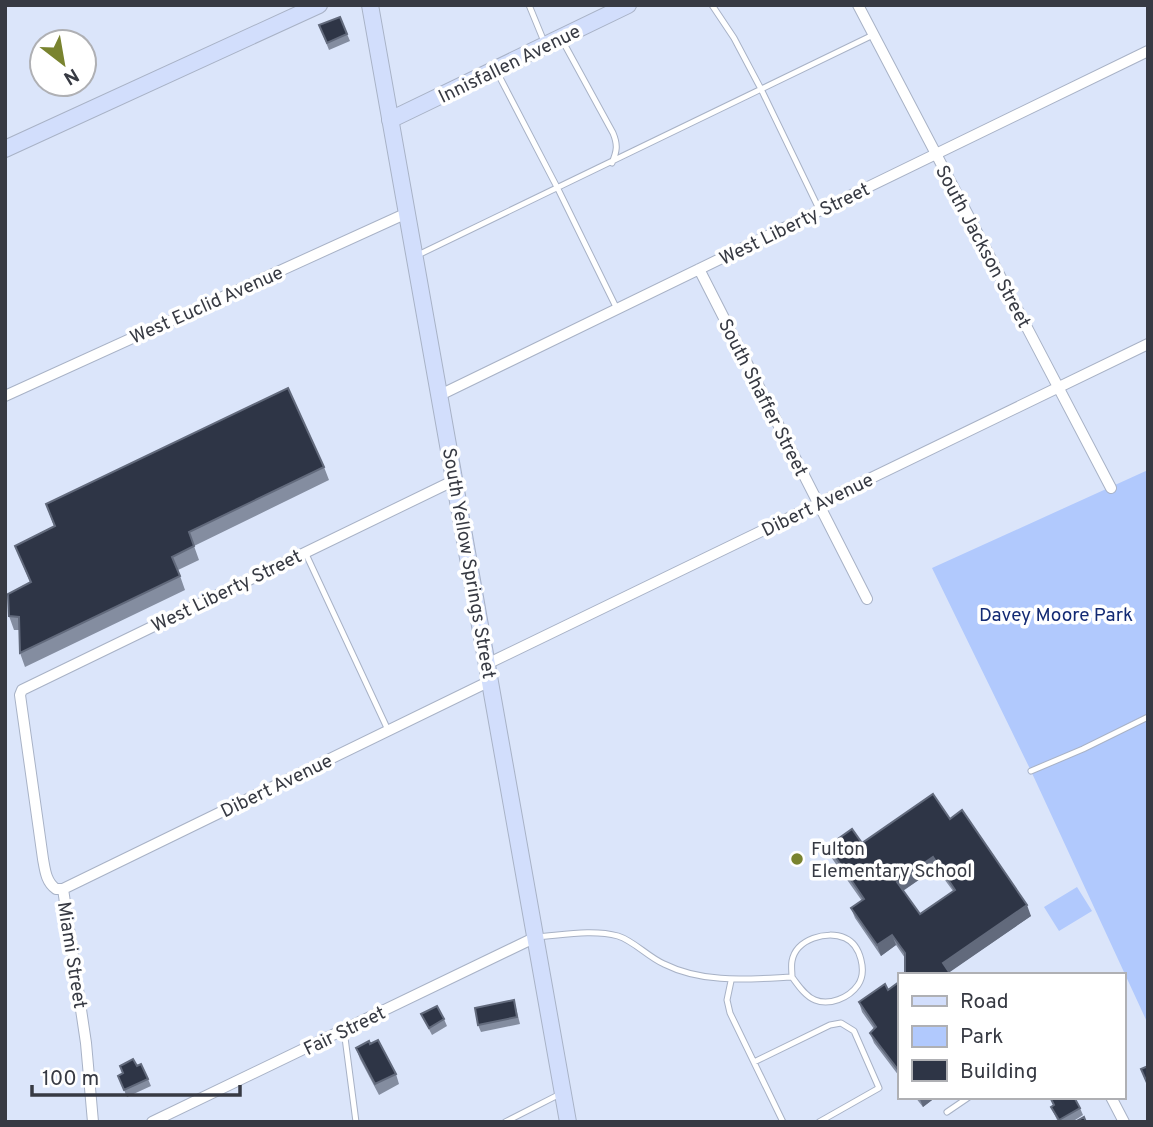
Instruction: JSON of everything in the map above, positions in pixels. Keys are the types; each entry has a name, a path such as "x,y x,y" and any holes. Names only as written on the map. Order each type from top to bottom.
{"main road":[{"path":"5,149 318,5"},
{"name":"South Yellow Springs Street","path":"370,5 568,1122"},
{"name":"Innisfallen Avenue","path":"390,120 628,5"}],"street":[{"name":"South Jackson Street","path":"858,5 1111,488"},
{"name":"West Liberty Street","path":"440,395 1148,51"},
{"name":"West Euclid Avenue","path":"5,396 407,213"},
{"name":"South Shaffer Street","path":"699,269 867,599"},
{"name":"Dibert Avenue","path":"487,664 1148,344"},
{"name":"West Liberty Street","path":"23,717 20,695 22,690 455,480"},
{"name":"Dibert Avenue","path":"63,889 490,681"},
{"name":"Miami Street","path":"23,717 47,877 51,886 63,889 86,1043 93,1122"},
{"name":"Fair Street","path":"152,1122 536,937"},
{"path":"1112,1099 1124,1122"}],"lane":[{"path":"529,5 546,45"},
{"path":"712,5 734,38 761,89 820,211"},
{"path":"415,257 873,36"},
{"path":"561,38 613,133 617,151 612,163"},
{"path":"495,69 617,309"},
{"path":"304,552 388,730"},
{"path":"1031,771 1148,717"},
{"path":"536,937 600,933 621,937 664,965 731,981 792,977"},
{"path":"831,935 847,939 858,951 862,966 860,983 850,994 833,1002 815,1001 792,977 792,958 802,944 814,937 831,935"},
{"path":"731,981 727,1000 730,1013 783,1122"},
{"path":"754,1062 830,1025 841,1023 854,1031 879,1088 819,1122"},
{"path":"344,1030 356,1122"},
{"path":"505,1122 563,1093"},
{"path":"947,1112 966,1099"}],"green space":[{"name":"Davey Moore Park","path":"1148,470 1148,1024 1031,771 932,568"},
{"path":"1077,887 1092,911 1059,931 1044,907"}],"building":[{"path":"340,17 347,34 327,43 319,25"},
{"path":"288,388 324,467 189,532 194,546 172,557 180,576 20,653 19,617 9,616 8,594 31,582 15,546 55,526 46,504"},
{"name":"Fulton Elementary School","path":"933,794 950,819 962,810 1027,905 943,963 950,973 905,973 905,953 892,935 877,945 851,908 864,899 828,846 852,829 862,843","holes":["933,857 955,890 920,914 897,882"]},
{"path":"898,983 898,1070 870,1033 876,1027 859,1002 885,984 888,990"},
{"path":"514,1000 517,1017 478,1025 475,1008"},
{"path":"437,1006 444,1019 429,1028 421,1014"},
{"path":"378,1040 396,1074 375,1084 356,1048 369,1041 370,1044"},
{"path":"133,1059 137,1066 141,1064 148,1079 124,1090 118,1076 123,1073 120,1066"},
{"path":"1148,1066 1148,1085 1141,1069"},
{"path":"1051,1099 1075,1099 1080,1108 1059,1120 1051,1107 1054,1105"}],"place":[{"name":"Fulton Elementary School","path":"797,859"}]}
